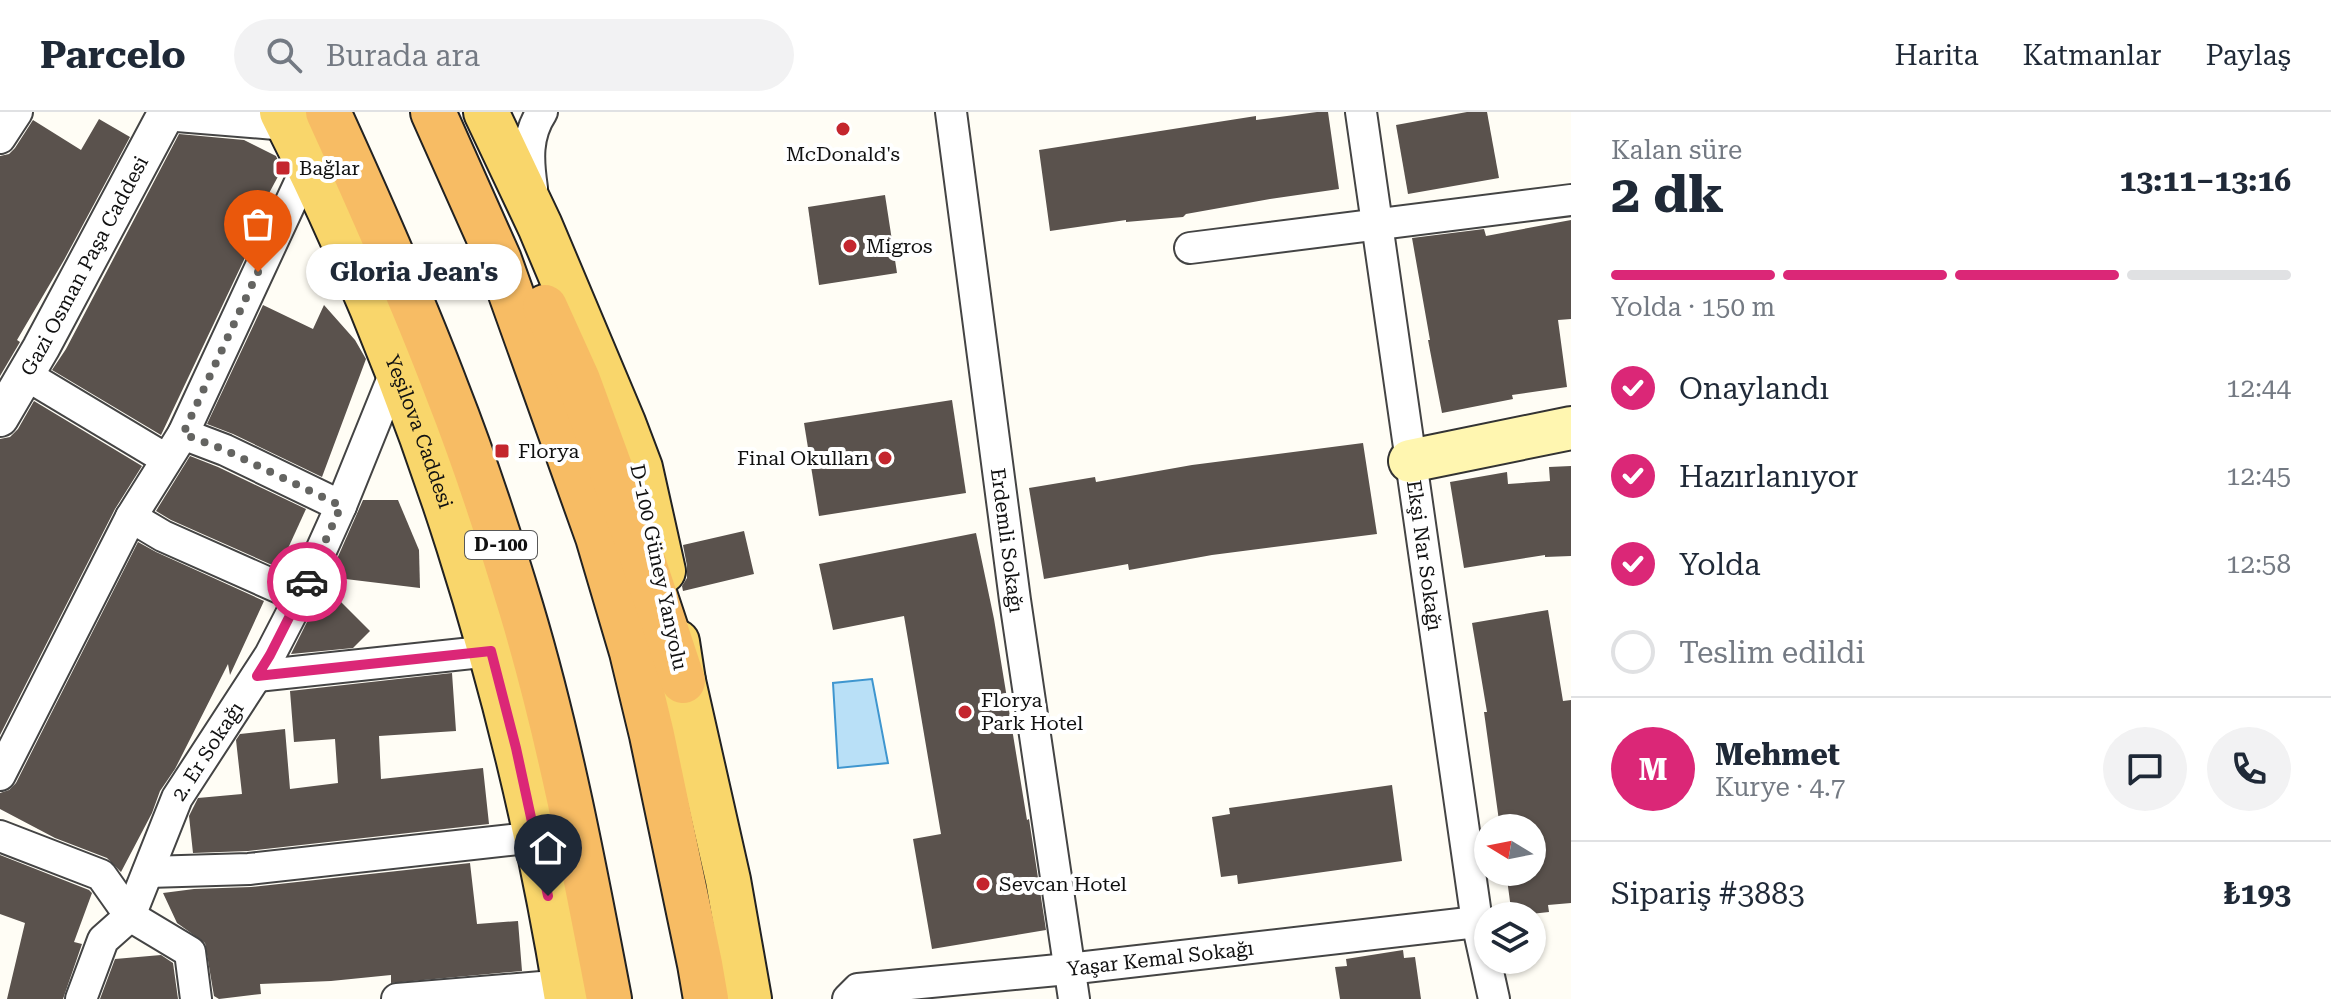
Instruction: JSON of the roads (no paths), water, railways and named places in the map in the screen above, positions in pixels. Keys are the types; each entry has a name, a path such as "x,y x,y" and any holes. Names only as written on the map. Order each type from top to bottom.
{"highway":[{"path":"433,112 499,260 598,537 668,803 706,999"},
{"name":"D-100","path":"299,115 378,223 444,381 501,545 553,727 609,999"},
{"path":"459,170 488,202 532,278 572,367 633,530 683,681"}],"main road":[{"name":"D-100 Güney Yanyolu","path":"486,112 540,226 640,468 670,599 683,681 724,858 749,999"},
{"name":"Yeşilova Caddesi","path":"299,115 308,165 396,370 446,504 491,651 537,837 566,992"},
{"path":"1410,461 1571,428"}],"street":[{"path":"0,138 17,112"},
{"path":"166,112 299,115"},
{"name":"Gazi Osman Paşa Caddesi","path":"0,418 166,112"},
{"path":"540,226 531,184 528,147 542,112"},
{"name":"Erdemli Sokağı","path":"951,112 1013,585 1074,999"},
{"name":"Ekşi Nar Sokağı","path":"1361,112 1474,902"},
{"path":"0,775 131,517 183,434 308,165"},
{"path":"1190,248 1571,200"},
{"name":"2. Er Sokağı","path":"81,999 103,940 130,916 177,798 257,676 300,597 396,370"},
{"path":"26,375 166,459"},
{"path":"183,434 225,450 341,506"},
{"path":"131,517 163,536 300,597"},
{"path":"257,676 491,651"},
{"path":"0,836 101,875 130,916 190,952 196,999"},
{"path":"148,872 249,869 537,837"},
{"name":"Yaşar Kemal Sokağı","path":"848,999 858,989 1068,969 1474,922"},
{"name":"Ekşi Nar Sokağı","path":"1488,974 1494,999"},
{"path":"397,999 566,992"}],"water":[{"path":"872,679 888,763 838,768 833,683"}],"place":[{"name":"McDonald's","path":"843,129"},
{"name":"Bağlar","path":"283,168"},
{"name":"Migros","path":"850,246"},
{"name":"Gloria Jean's","path":"258,272"},
{"name":"Florya","path":"502,451"},
{"name":"Final Okulları","path":"885,458"},
{"name":"Florya Park Hotel","path":"965,712"},
{"name":"Sevcan Hotel","path":"983,884"}]}
